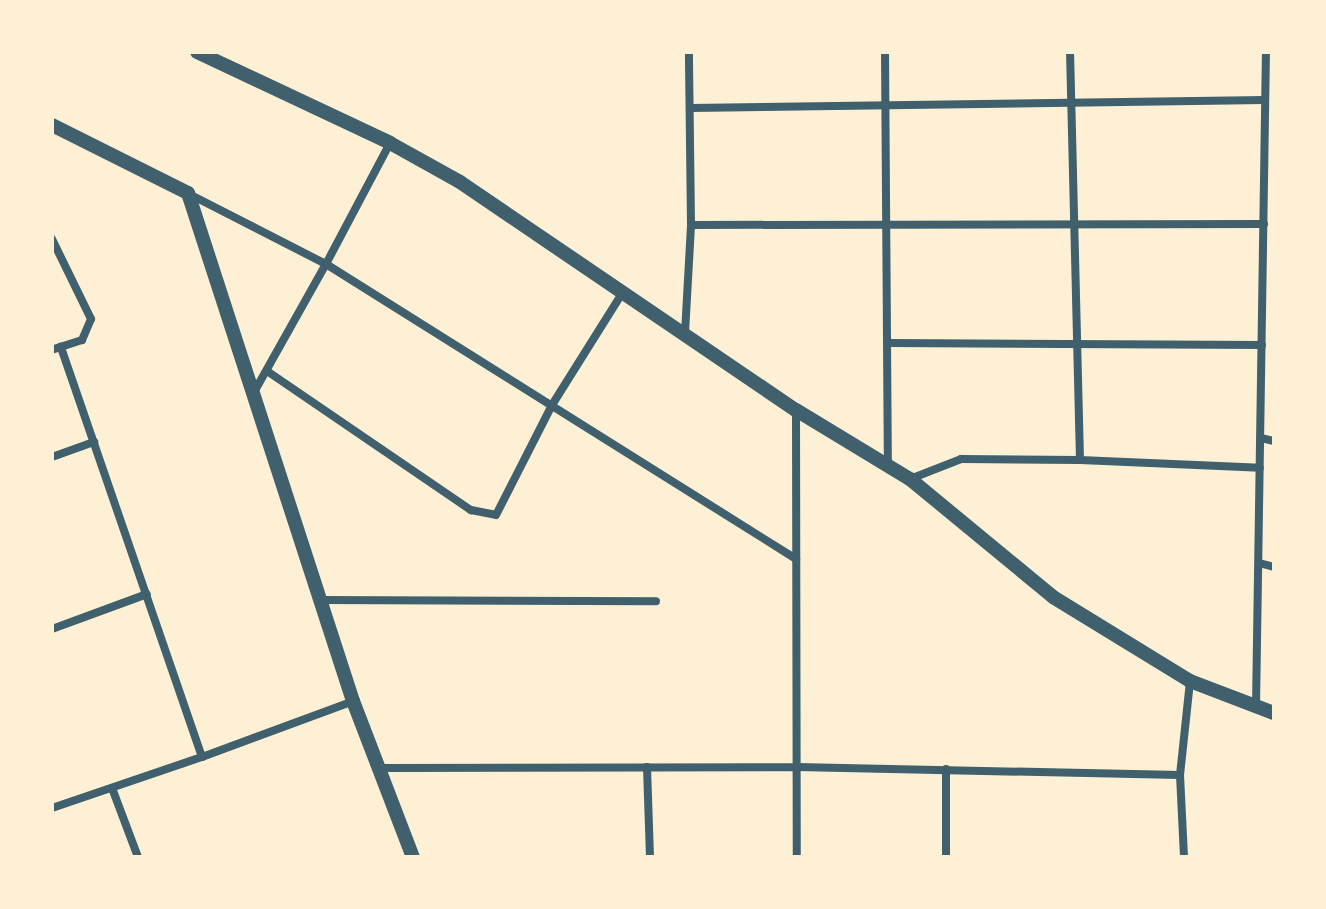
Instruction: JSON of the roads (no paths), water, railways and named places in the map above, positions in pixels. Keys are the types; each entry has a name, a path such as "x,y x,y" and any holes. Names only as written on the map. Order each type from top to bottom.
{"street":[{"path":"197,52 390,143 624,290 796,410 910,479 1053,597 1190,681 1274,713"},
{"path":"685,333 691,225 689,52"},
{"path":"885,52 888,464"},
{"path":"1070,52 1080,460"},
{"path":"1256,707 1264,224 1269,153 1265,100 1266,52"},
{"path":"690,108 886,108 1265,100"},
{"path":"52,125 326,264 796,559"},
{"path":"251,399 390,143"},
{"path":"188,193 251,399 353,701 383,768 413,857"},
{"path":"691,225 1074,221 1264,224"},
{"path":"53,245 91,319 82,340 56,348 94,442 202,757"},
{"path":"267,371 485,515 496,515 504,507 552,405 624,290"},
{"path":"1263,296 1274,299"},
{"path":"889,343 1078,341 1262,345"},
{"path":"796,410 797,857"},
{"path":"1261,438 1274,441"},
{"path":"52,457 94,442"},
{"path":"910,479 961,459 1080,460 1260,468"},
{"path":"1259,563 1274,567"},
{"path":"52,629 147,594"},
{"path":"319,600 656,601"},
{"path":"1184,857 1180,775 1190,681"},
{"path":"52,808 353,701"},
{"path":"647,767 650,857"},
{"path":"383,768 797,767 1180,775"},
{"path":"946,769 946,857"},
{"path":"112,788 138,857"}]}
